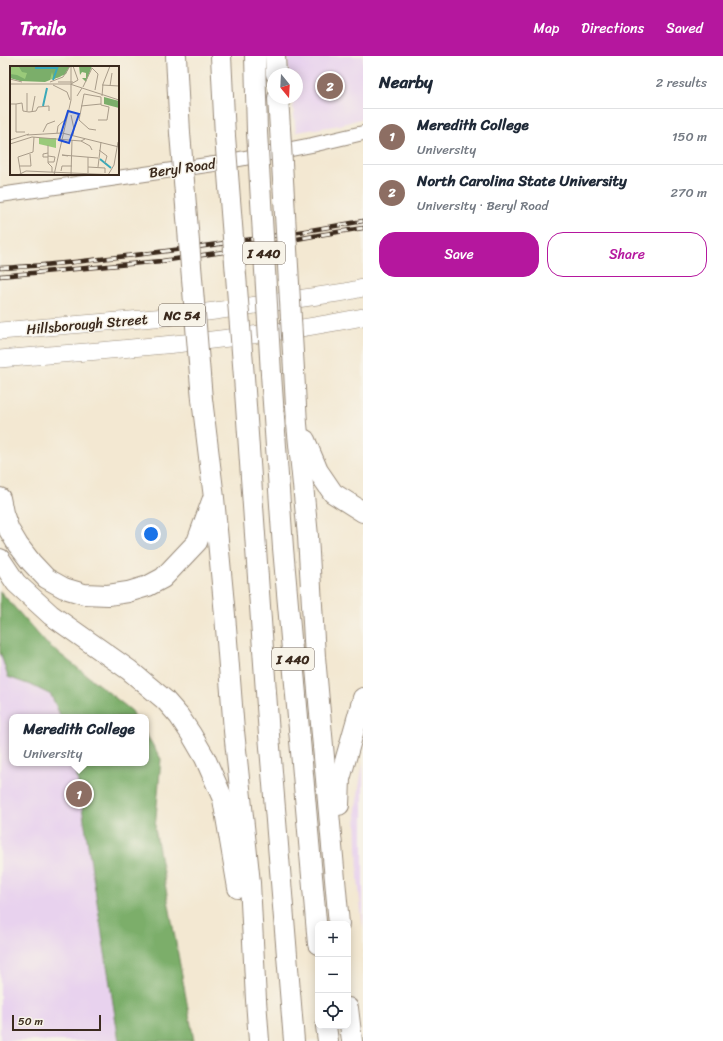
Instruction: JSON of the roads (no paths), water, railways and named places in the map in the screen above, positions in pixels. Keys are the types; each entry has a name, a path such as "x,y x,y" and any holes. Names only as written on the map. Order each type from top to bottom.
{"highway":[{"path":"176,56 180,133 202,399 214,498 234,731 250,883 256,1000 260,1041"},
{"name":"I 440","path":"221,56 225,136 247,403 269,735 294,1041"},
{"name":"I 440","path":"255,56 257,132 283,548 316,921"},
{"path":"275,56 276,68"},
{"path":"278,104 297,424 308,536 315,657 340,921"},
{"path":"297,424 318,471 333,493 363,512"},
{"path":"0,498 9,530 31,562 46,578 64,588 84,594 108,595 128,592 148,586 163,578 196,542 214,498"},
{"path":"0,559 16,583 51,614 129,670 165,700 179,716 205,758 223,799 256,1000"},
{"path":"336,887 340,779 363,698"},
{"path":"326,1029 328,1041"},
{"path":"351,1029 352,1041"}],"main road":[{"name":"Hillsborough Street","path":"0,331 215,312 363,288"},
{"name":"Hillsborough Street","path":"0,358 261,334 330,324 363,317"}],"street":[{"name":"Beryl Road","path":"0,195 214,164 312,145 363,133"}],"railway":[{"path":"0,268 38,266 178,250 363,221"},
{"path":"0,276 162,261 237,250 363,228"}],"place":[{"name":"North Carolina State University","path":"330,86"},
{"name":"Meredith College","path":"79,794"}]}
